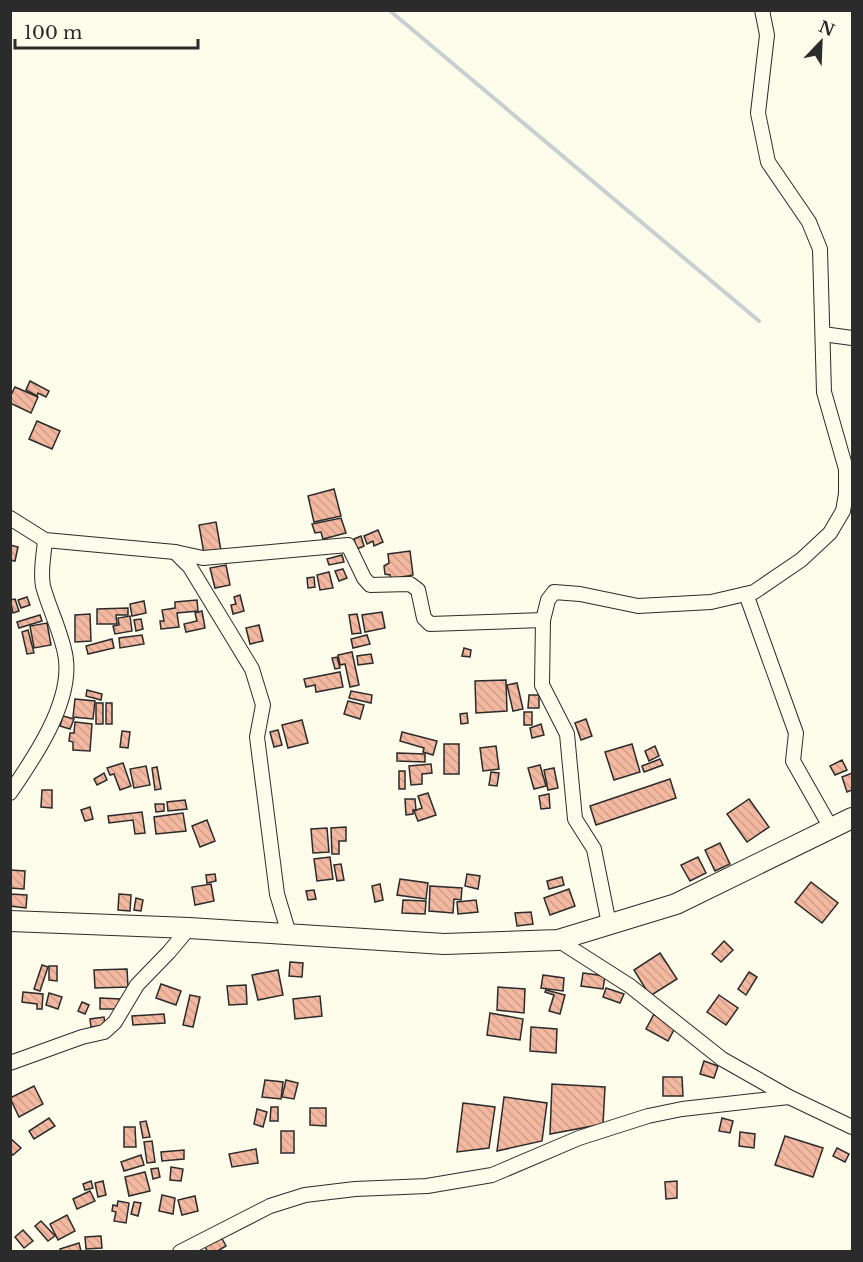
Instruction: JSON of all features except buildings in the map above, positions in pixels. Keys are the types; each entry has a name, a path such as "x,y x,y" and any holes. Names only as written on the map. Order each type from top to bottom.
{"highway":[{"path":"10,921 189,928 444,944 558,940 676,904 852,818"}],"street":[{"path":"609,924 594,849 575,819 567,734 542,685 543,621 548,600 554,592 580,594 638,606 711,603 754,592 801,560 830,533 849,504 846,469 824,392 820,249 809,222 768,162 758,113 767,35 762,10"},
{"path":"823,334 852,338"},
{"path":"10,518 45,540 175,552 203,558 348,545 364,578 370,585 410,584 418,590 424,618 430,624 543,621"},
{"path":"10,793 29,765 48,730 62,700 66,681 66,660 43,583 45,540"},
{"path":"175,552 190,567 252,669 263,705 257,737 277,894 289,934"},
{"path":"746,594 796,733 793,761 831,828"},
{"path":"10,1063 82,1037 104,1032 115,1022 137,986 189,928"},
{"path":"558,940 630,986 722,1059 789,1097 852,1127"},
{"path":"180,1251 270,1206 305,1195 427,1185 492,1175 579,1138 648,1116 704,1106 789,1097"}],"waterway":[{"path":"389,10 759,321"}]}
